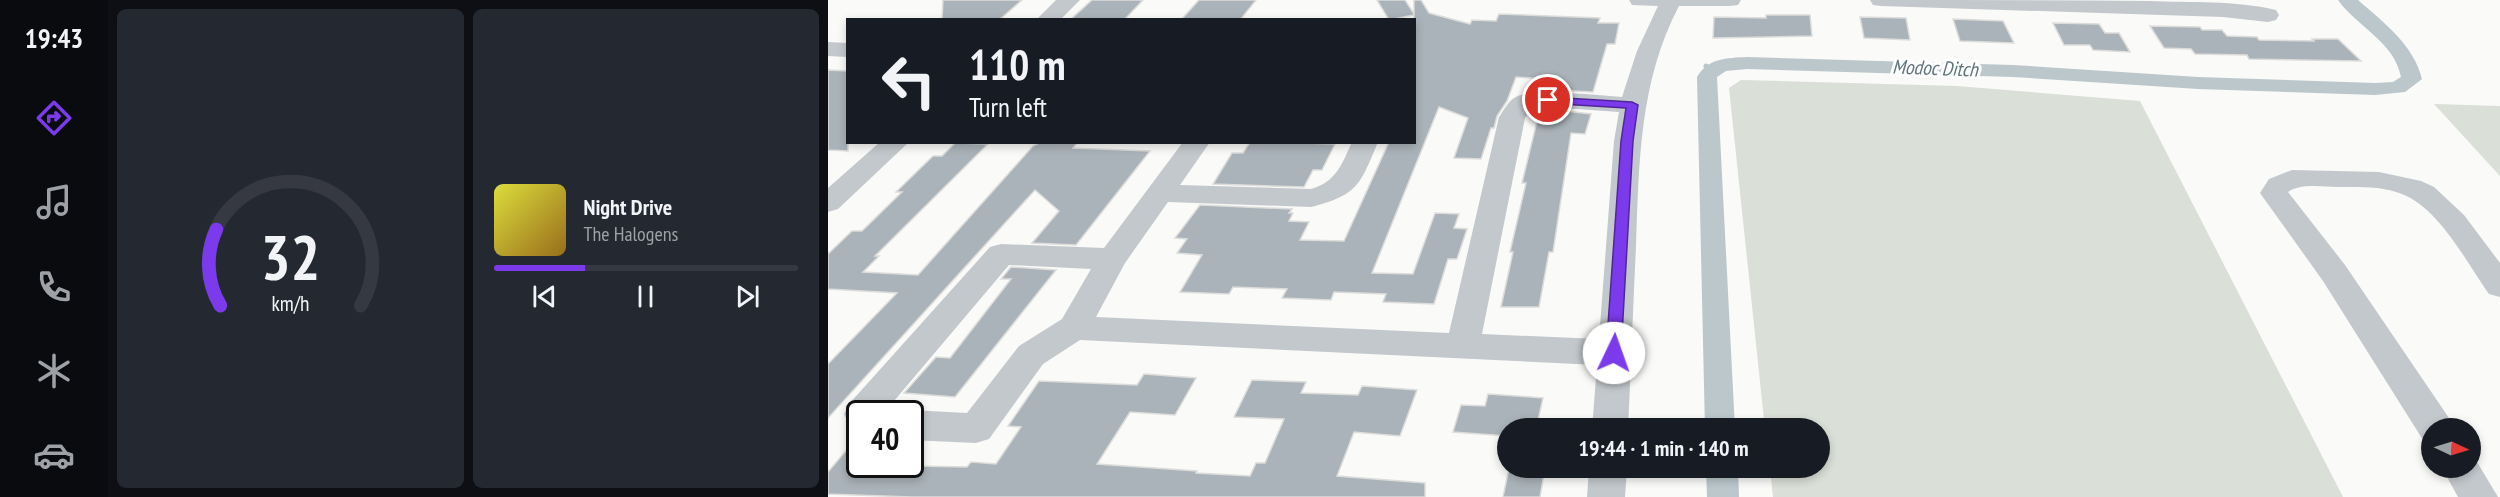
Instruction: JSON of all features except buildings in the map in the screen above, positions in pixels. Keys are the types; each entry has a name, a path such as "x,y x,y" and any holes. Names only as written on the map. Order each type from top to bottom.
{"street":[{"path":"1049,18 1069,0"},
{"path":"1640,0 1730,0"},
{"path":"1611,418 1627,141 1632,105 1654,32 1672,0"},
{"path":"1881,0 2223,10 2268,15"},
{"path":"828,50 846,50"},
{"path":"1463,346 1512,117 1523,104 1548,100 1632,105"},
{"path":"828,202 894,144"},
{"path":"924,426 976,428 1031,355 1074,328 1112,259 1196,144"},
{"path":"1160,193 1311,198 1330,194 1344,186 1364,144"},
{"path":"2429,418 2334,273 2274,193 2278,185 2292,179 2391,182 2409,185 2426,194 2443,210 2500,286"},
{"path":"874,400 1001,254 1112,259"},
{"path":"1074,328 1614,353"},
{"path":"1606,497 1607,478"},
{"path":"2467,478 2479,497"}],"shaded area":[{"path":"1741,80 1957,86 2140,101 2343,497 1773,497 1771,478 1830,478 1830,418 1764,418 1729,88"},
{"path":"2434,104 2500,106 2500,176"}],"waterway":[{"name":"Modoc Ditch","path":"1720,418 1707,77 1714,69 1724,65 1747,63 2013,71 2198,83 2375,89 2398,88 2412,79 2404,58 2387,36 2347,0"},
{"name":"Modoc Ditch","path":"1706,66 1712,69"},
{"name":"Modoc Ditch","path":"1722,478 1723,497"}],"route":[{"path":"1548,100 1632,105 1627,141 1614,353"}]}
